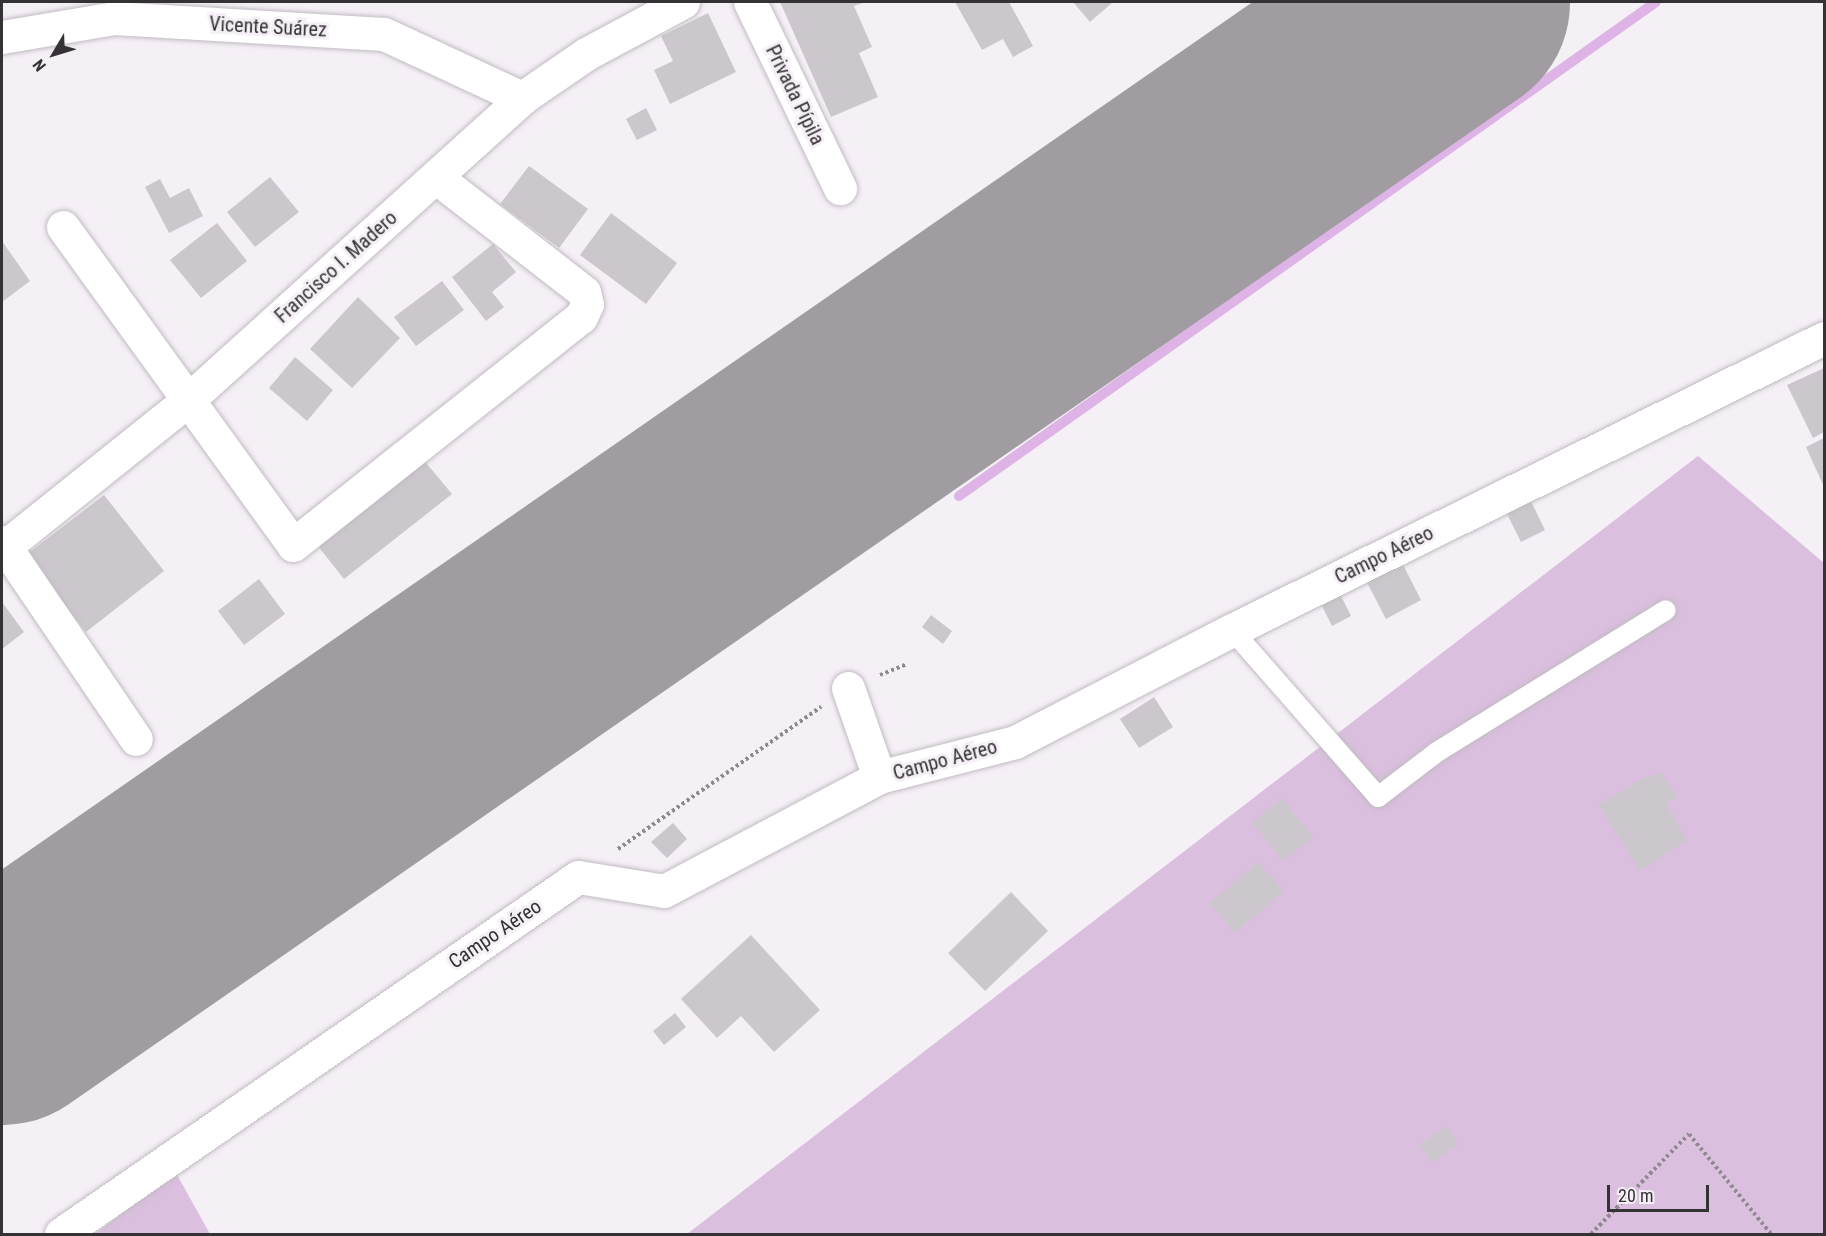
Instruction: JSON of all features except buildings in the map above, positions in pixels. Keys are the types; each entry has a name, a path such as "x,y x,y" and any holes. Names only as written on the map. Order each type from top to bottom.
{"street":[{"name":"Francisco I. Madero","path":"2,546 187,401 522,98 586,54 683,2"},
{"name":"Privada Pípila","path":"750,2 840,188"},
{"name":"Vicente Suárez","path":"2,37 111,10 384,34 522,98"},
{"path":"63,227 293,545 580,316 587,304 584,292 436,177"},
{"name":"Campo Aéreo","path":"848,688 879,777 1015,742 1232,630 1824,338"},
{"path":"2,546 136,739"},
{"path":"578,877 664,891 879,777"},
{"name":"Campo Aéreo","path":"61,1234 578,877"}],"lane":[{"path":"1232,630 1378,797 1437,752 1665,610"}],"path":[{"path":"578,877 848,688"},
{"path":"1591,1234 1689,1134 1771,1234"}],"shaded area":[{"path":"1698,456 1824,563 1824,1234 687,1234"},
{"path":"176,1173 210,1234 95,1234"}],"waterway":[{"path":"959,496 1656,2"}],"runway":[{"path":"2,1009 1454,2"}]}
